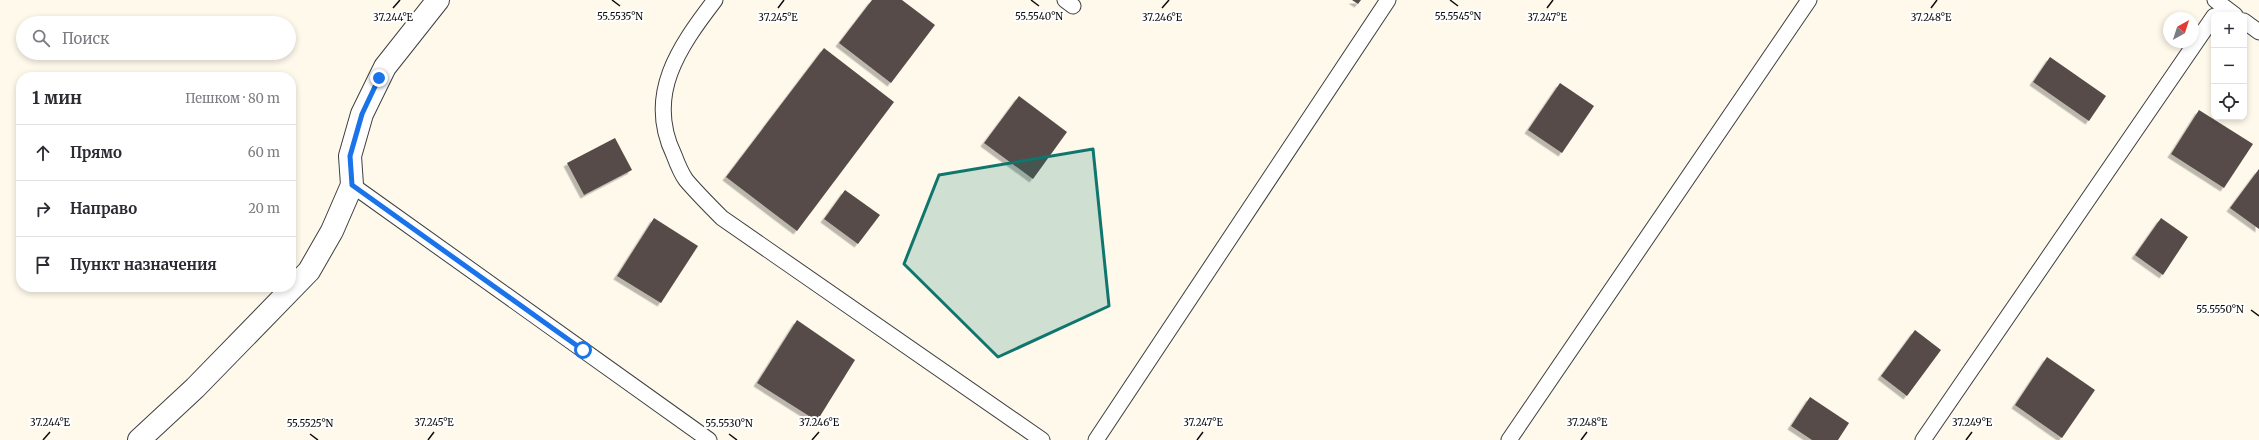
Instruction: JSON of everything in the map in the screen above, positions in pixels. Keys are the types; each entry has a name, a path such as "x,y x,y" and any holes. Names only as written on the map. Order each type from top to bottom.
{"street":[{"path":"296,284 309,271 332,231 352,185 350,156 362,114 385,67 438,0"},
{"path":"140,440 195,388 289,292"}],"lane":[{"path":"715,0 687,36 672,66 662,102 666,140 685,179 722,218 1042,440"},
{"path":"1096,440 1388,0"},
{"path":"1509,440 1809,0"},
{"path":"1923,440 2218,7 2229,12"},
{"path":"2247,24 2259,32"},
{"path":"352,185 709,440"}],"highlighted area":[{"path":"1093,149 1109,306 998,357 904,264 939,175"}],"building":[{"path":"872,0 902,0 935,25 891,83 839,43"},
{"path":"1352,0 1361,0 1358,4"},
{"path":"824,48 894,102 797,231 726,177"},
{"path":"2050,57 2106,96 2089,121 2033,82"},
{"path":"1560,83 1594,106 1562,153 1528,130"},
{"path":"1019,96 1067,132 1033,179 984,143"},
{"path":"2199,110 2211,118 2211,120 2215,120 2253,144 2224,188 2171,154"},
{"path":"615,138 632,170 584,195 567,163"},
{"path":"2259,169 2259,229 2230,208"},
{"path":"845,190 880,215 858,244 824,219"},
{"path":"654,218 698,246 661,303 617,276"},
{"path":"2161,218 2188,237 2163,275 2135,255"},
{"path":"797,320 855,360 817,421 757,383"},
{"path":"1915,330 1941,350 1907,396 1881,376"},
{"path":"2047,357 2095,390 2062,438 2015,405"},
{"path":"1810,397 1849,423 1838,440 1812,440 1791,426"}],"route":[{"path":"379,78 362,114 350,156 352,185 583,350"}]}
